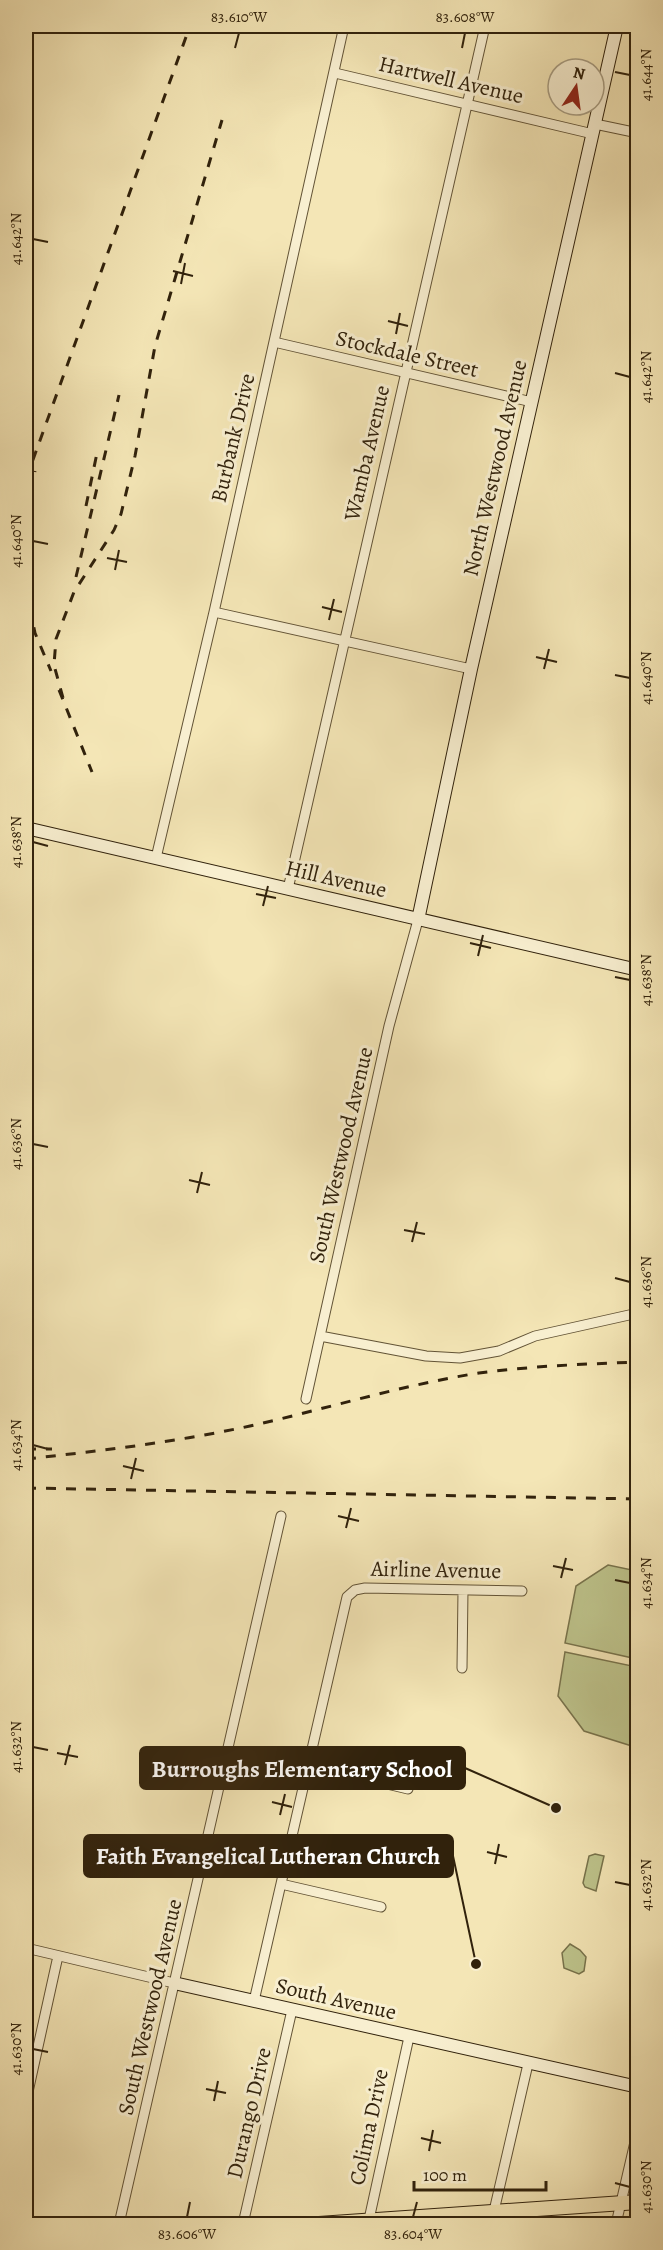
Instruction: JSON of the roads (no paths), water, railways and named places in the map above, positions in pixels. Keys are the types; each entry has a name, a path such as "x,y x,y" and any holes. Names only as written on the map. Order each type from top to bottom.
{"main road":[{"path":"319,2224 493,2218 638,2202"}],"street":[{"name":"Burbank Drive","path":"156,858 214,612 344,26"},
{"name":"Wamba Avenue","path":"288,889 485,26"},
{"name":"North Westwood Avenue","path":"418,920 471,669 617,26"},
{"name":"Hartwell Avenue","path":"335,73 467,104 594,129 638,133"},
{"name":"Stockdale Street","path":"274,342 532,402"},
{"path":"214,612 471,669"},
{"name":"Hill Avenue","path":"26,828 638,970"},
{"name":"South Westwood Avenue","path":"306,1399 389,1026 418,920"},
{"path":"320,1336 426,1356 460,1358 499,1351 535,1336 638,1313"},
{"name":"South Westwood Avenue","path":"119,2224 212,1826 280,1516"},
{"name":"Airline Avenue","path":"308,1765 344,1603 351,1593 365,1588 522,1592"},
{"path":"462,1668 463,1590"},
{"path":"254,2001 308,1765 408,1789"},
{"path":"281,1884 381,1907"},
{"name":"South Avenue","path":"26,1948 409,2037 638,2087"},
{"path":"26,2101 58,1956"},
{"name":"Durango Drive","path":"243,2224 292,2010"},
{"name":"Colima Drive","path":"368,2223 409,2037"},
{"path":"493,2218 528,2064"},
{"path":"616,2224 638,2128"}],"railway":[{"path":"26,479 190,26"},
{"path":"63,698 54,665 56,639 74,592 114,530 121,514 135,456 155,346 222,120"},
{"path":"76,577 119,395"},
{"path":"86,506 97,453"},
{"path":"26,511 35,471"},
{"path":"26,588 35,633 51,671"},
{"path":"26,654 29,625"},
{"path":"59,690 92,772"},
{"path":"26,1459 138,1446 222,1432 421,1384 479,1373 539,1367 638,1362"},
{"path":"26,1449 52,1449"},
{"path":"26,1488 638,1499"}],"place":[{"name":"Burroughs Elementary School","path":"556,1808"},
{"name":"Faith Evangelical Lutheran Church","path":"476,1964"}]}
